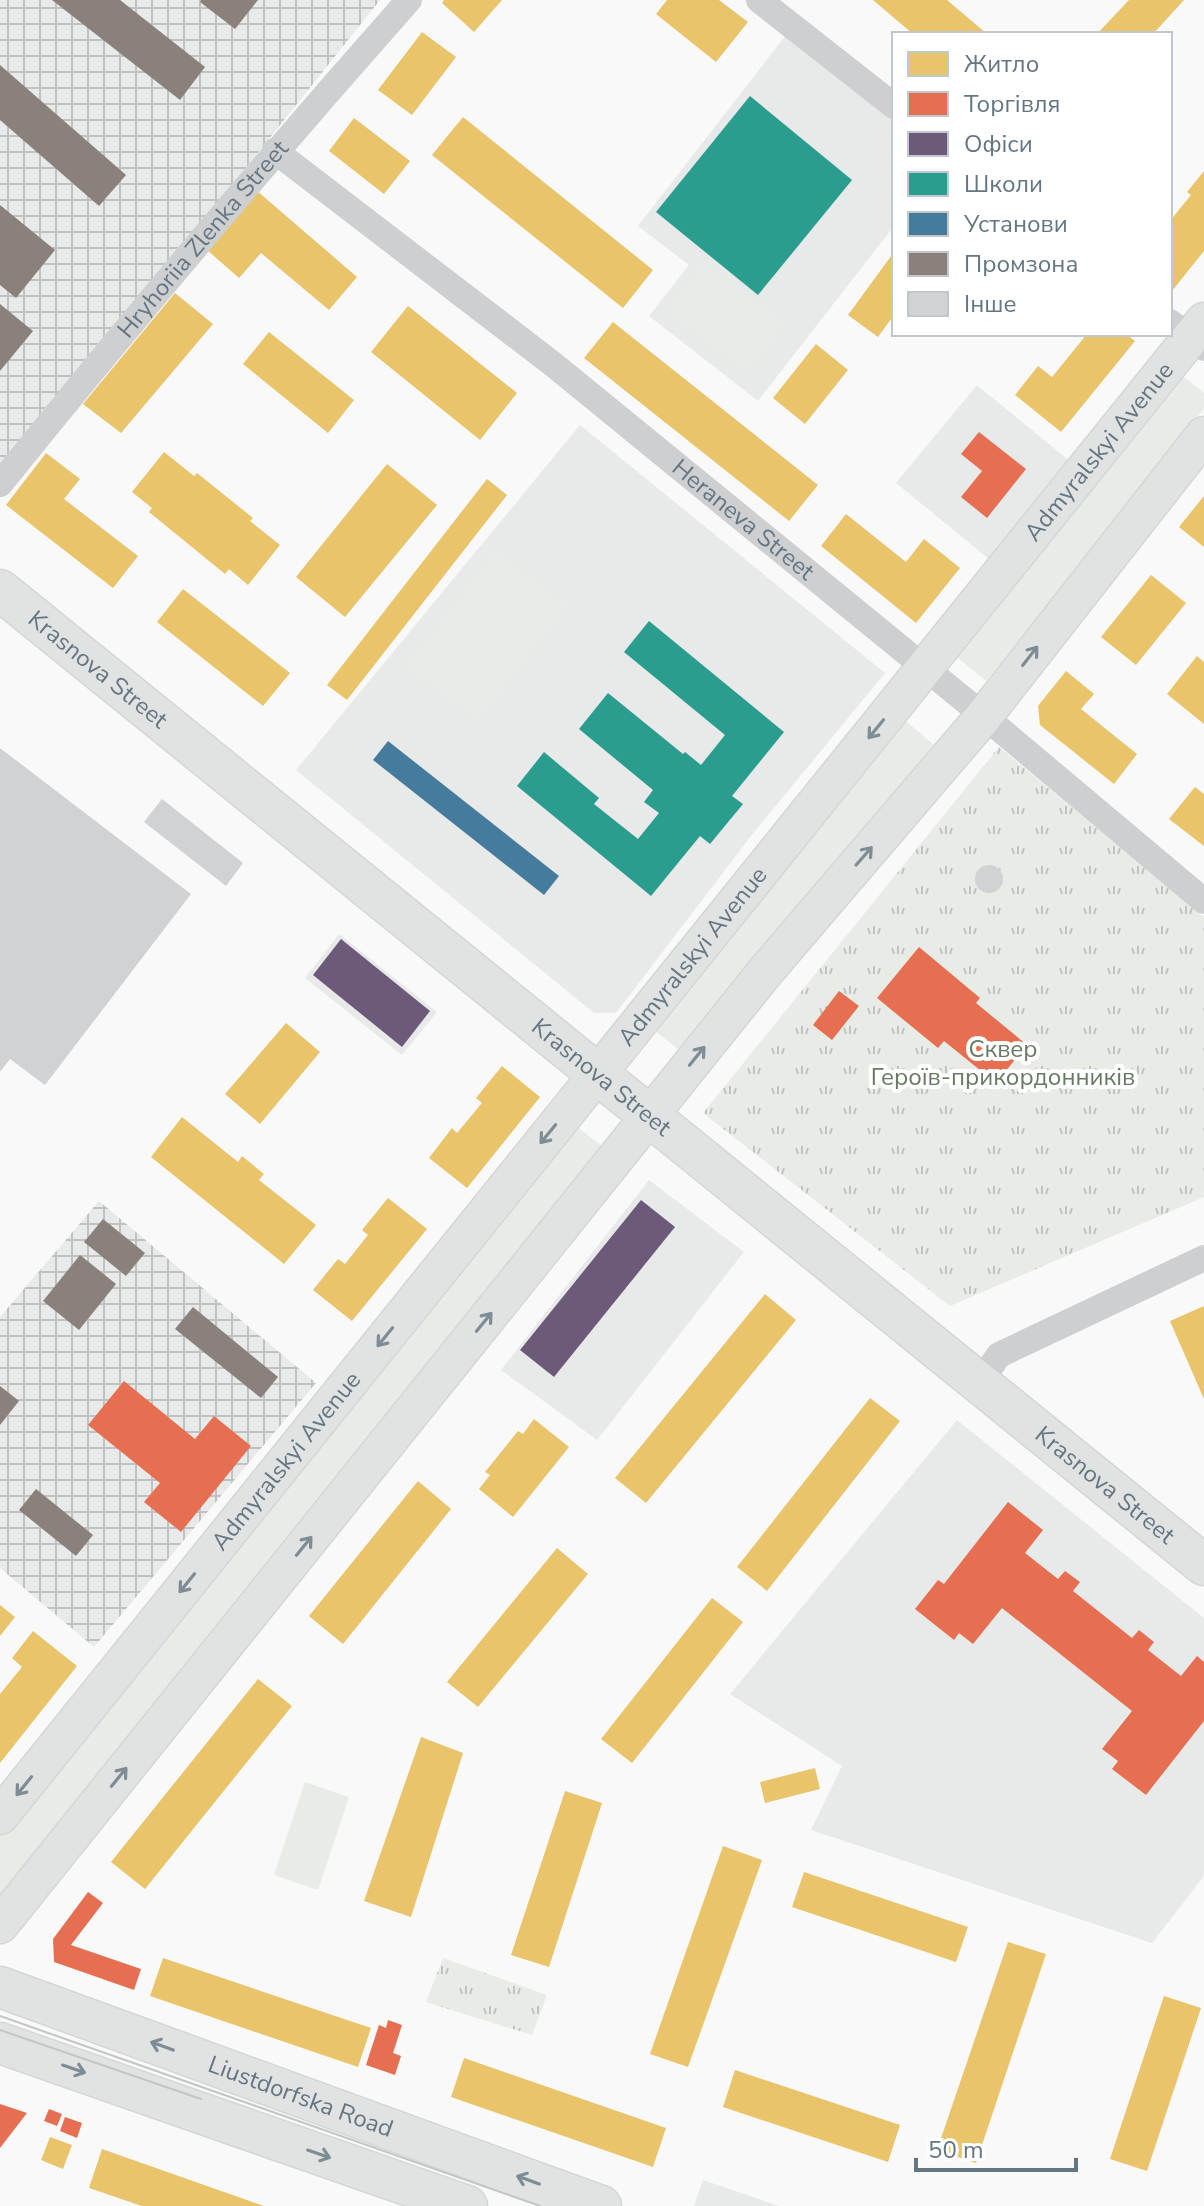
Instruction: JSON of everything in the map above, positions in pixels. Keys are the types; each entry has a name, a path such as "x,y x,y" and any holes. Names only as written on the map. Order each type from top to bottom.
{"main road":[{"name":"Admyralskyi Avenue","path":"0,1816 1192,332"},
{"path":"0,1925 765,972 984,716 1204,435"},
{"name":"Krasnova Street","path":"0,590 1204,1565"},
{"name":"Liustdorfska Road","path":"0,1987 601,2206"},
{"name":"Liustdorfska Road","path":"0,2043 467,2206"}],"street":[{"name":"Hryhoriia Zlenka Street","path":"0,484 105,353 275,151 409,0"},
{"path":"759,0 892,104"},
{"name":"Heraneva Street","path":"275,151 554,365 984,716 1204,901"},
{"path":"979,1383 999,1355 1204,1258"}],"shaded area":[{"path":"0,0 380,0 0,476"},
{"path":"786,35 892,117 892,229 758,401 649,316 689,265 638,226"},
{"path":"977,385 1083,472 1006,573 896,483"},
{"path":"580,425 885,673 751,836 616,1013 594,1013 296,770"},
{"path":"339,934 437,1012 402,1055 305,978"},
{"path":"649,1180 744,1252 597,1440 501,1370"},
{"path":"99,1201 316,1383 94,1647 0,1568 0,1317"},
{"path":"957,1420 1204,1618 1204,1876 1152,1943 811,1830 842,1766 730,1694"},
{"path":"703,2180 779,2206 694,2206"}],"green space":[{"path":"704,261 786,323 748,374 666,312"},
{"path":"1172,367 1204,393 1204,409 986,681 946,648"},
{"path":"496,550 568,606 477,722 406,666"},
{"path":"894,711 935,746 684,1054 645,1023"},
{"name":"Сквер Героїв-прикордонників","path":"999,747 1204,917 1204,1197 950,1306 703,1113"},
{"path":"567,1119 607,1150 0,1903 0,1828"},
{"path":"305,1782 349,1797 318,1890 274,1875"},
{"path":"443,1958 547,1995 532,2035 426,2002"}],"building: Житло":[{"path":"444,0 502,0 474,32 442,3"},
{"path":"667,0 719,0 748,22 716,62 656,14"},
{"path":"873,0 947,0 985,32 911,32"},
{"path":"1129,0 1184,0 1155,32 1099,32"},
{"path":"422,32 456,57 412,115 378,90"},
{"path":"463,117 653,270 623,308 432,155"},
{"path":"354,118 410,161 384,194 329,151"},
{"path":"1204,171 1204,251 1172,291 1172,219 1191,195 1187,192"},
{"path":"256,190 357,277 329,310 261,253 239,278 206,249"},
{"path":"892,255 892,318 878,337 848,315"},
{"path":"175,293 213,324 121,433 83,404"},
{"path":"408,306 517,393 480,440 371,352"},
{"path":"613,322 818,485 789,521 584,358"},
{"path":"269,332 354,400 328,433 243,364"},
{"path":"1085,336 1129,336 1135,341 1061,432 1015,395 1038,366 1052,377"},
{"path":"816,344 848,370 805,424 773,398"},
{"path":"164,452 194,476 197,473 253,518 250,521 280,545 248,585 229,569 225,574 149,512 152,508 132,492"},
{"path":"46,453 80,479 64,499 138,556 113,588 6,505"},
{"path":"387,464 437,505 345,617 296,577"},
{"path":"487,479 507,495 347,700 327,685"},
{"path":"1204,496 1204,547 1179,527"},
{"path":"846,514 906,562 924,539 960,568 916,623 821,546"},
{"path":"1151,575 1186,603 1136,665 1101,637"},
{"path":"183,589 290,673 263,706 157,622"},
{"path":"1197,656 1204,662 1204,724 1167,694"},
{"path":"1066,671 1094,694 1081,709 1137,754 1114,784 1040,725 1038,706"},
{"path":"1195,787 1204,794 1204,846 1169,819"},
{"path":"286,1023 320,1052 260,1124 225,1094"},
{"path":"502,1066 540,1097 467,1188 429,1158 452,1128 457,1133 482,1103 476,1098"},
{"path":"182,1117 238,1162 242,1156 264,1174 259,1180 316,1225 284,1264 151,1157"},
{"path":"388,1198 427,1229 352,1321 313,1290 338,1259 345,1264 368,1235 362,1230"},
{"path":"765,1294 796,1320 646,1503 615,1478"},
{"path":"1204,1306 1204,1399 1170,1321"},
{"path":"870,1398 900,1421 767,1591 737,1567"},
{"path":"534,1419 569,1447 513,1517 479,1489 490,1475 485,1472 518,1431 523,1434"},
{"path":"418,1481 451,1509 343,1644 309,1616"},
{"path":"557,1548 588,1574 478,1707 447,1682"},
{"path":"712,1598 743,1622 632,1763 601,1739"},
{"path":"0,1605 15,1617 0,1636"},
{"path":"33,1631 77,1666 0,1763 0,1694 22,1667 12,1658"},
{"path":"258,1679 292,1706 145,1889 111,1862"},
{"path":"421,1737 463,1753 411,1917 364,1901"},
{"path":"815,1768 820,1789 765,1803 760,1782"},
{"path":"565,1791 602,1803 549,1967 511,1955"},
{"path":"723,1846 762,1860 688,2067 650,2054"},
{"path":"804,1872 968,1927 956,1962 792,1907"},
{"path":"1008,1942 1046,1954 976,2163 937,2150"},
{"path":"163,1958 371,2028 358,2067 150,1996"},
{"path":"1164,1996 1201,2008 1147,2171 1110,2159"},
{"path":"464,2058 666,2128 653,2167 451,2097"},
{"path":"735,2070 900,2125 888,2162 723,2107"},
{"path":"50,2137 72,2145 63,2169 41,2160"},
{"path":"102,2149 264,2206 142,2206 89,2188"}],"building: Торгівля":[{"path":"979,432 1026,469 987,518 961,497 982,471 961,454"},
{"path":"919,947 980,998 976,1003 1027,1045 996,1083 944,1041 938,1048 877,998"},
{"path":"839,991 859,1006 832,1040 813,1025"},
{"path":"124,1381 195,1439 214,1416 251,1446 181,1532 144,1502 160,1483 88,1425"},
{"path":"1008,1502 1043,1530 1025,1553 1058,1579 1065,1571 1080,1582 1073,1591 1132,1638 1139,1630 1154,1642 1148,1650 1181,1676 1197,1656 1204,1662 1204,1721 1146,1795 1112,1769 1118,1761 1102,1749 1132,1711 1002,1608 973,1644 959,1633 954,1640 915,1609 938,1580 944,1584"},
{"path":"88,1892 103,1903 71,1945 141,1969 134,1990 54,1962 53,1939"},
{"path":"388,2020 402,2025 393,2053 401,2056 395,2075 366,2065 379,2025 386,2028"},
{"path":"0,2104 27,2113 0,2148"},
{"path":"49,2109 62,2114 57,2126 44,2121"},
{"path":"65,2117 82,2123 77,2138 60,2131"}],"building: Офіси":[{"path":"341,939 430,1011 402,1047 313,975"},
{"path":"641,1200 675,1227 554,1377 520,1350"}],"building: Школи":[{"path":"750,96 852,180 758,295 656,212"},
{"path":"649,621 784,732 732,796 743,804 710,844 700,836 651,896 517,786 544,752 599,798 594,804 638,839 659,813 644,802 653,790 579,729 608,693 701,765 725,735 624,652"}],"building: Установи":[{"path":"388,741 559,876 544,895 373,760"}],"building: Промзона":[{"path":"52,0 120,0 205,67 180,100"},
{"path":"201,0 258,0 235,29"},
{"path":"0,65 126,175 99,206 0,120"},
{"path":"0,205 55,250 16,298 0,285"},
{"path":"0,304 33,331 0,371"},
{"path":"103,1219 145,1253 126,1276 84,1242"},
{"path":"80,1255 116,1284 79,1330 43,1301"},
{"path":"193,1307 278,1377 261,1398 175,1329"},
{"path":"0,1386 19,1401 0,1425"},
{"path":"36,1489 93,1535 76,1556 19,1510"}],"building: Інше":[{"path":"0,748 191,894 45,1085 10,1059 0,1072"},
{"path":"162,799 243,863 226,886 144,822"},
{"path":"989,865 999,869 1003,879 999,889 989,893 979,889 975,879 979,869"}],"tram line":[{"path":"0,2016 540,2206"},
{"path":"0,2030 201,2099"}]}
